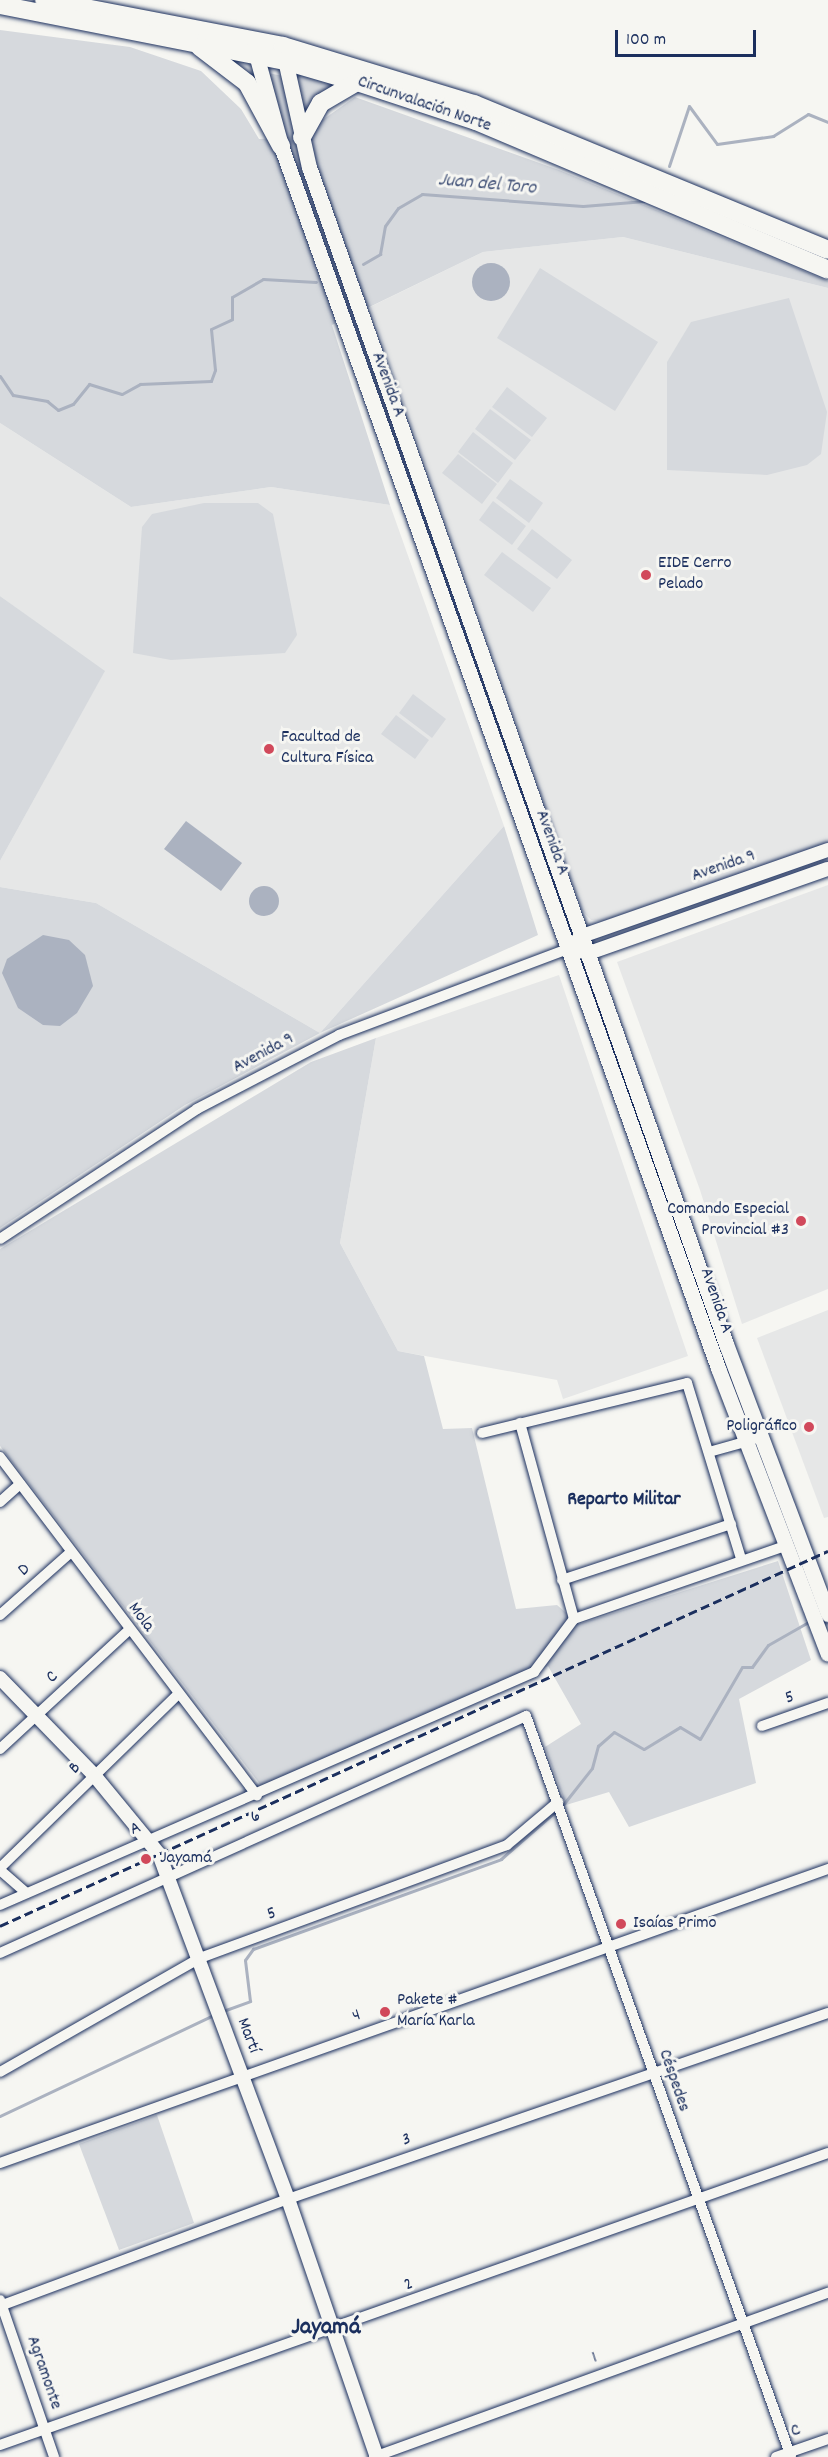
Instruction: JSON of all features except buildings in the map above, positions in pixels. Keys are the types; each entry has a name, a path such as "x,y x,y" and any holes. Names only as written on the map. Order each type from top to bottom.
{"highway":[{"name":"Circunvalación Norte","path":"44,0 284,54 474,104 828,250"},
{"name":"Circunvalación Norte","path":"0,5 193,43 255,48"},
{"path":"193,43 248,83 281,146"},
{"name":"Circunvalación Norte","path":"284,54 357,82 476,121 828,270"},
{"path":"302,137 321,103 357,82"}],"main road":[{"name":"Avenida A","path":"255,48 281,146 745,1442 788,1545 822,1610"},
{"name":"Avenida A","path":"284,54 302,137 517,753 822,1610 818,1627 828,1654"},
{"path":"505,772 517,753"}],"street":[{"name":"Avenida 9","path":"0,1239 197,1109 339,1035 568,949 582,936 828,850"},
{"name":"Avenida 9","path":"589,953 828,869"},
{"path":"568,949 589,953"},
{"path":"482,1433 687,1383 741,1559"},
{"path":"520,1422 574,1619 741,1559 788,1545"},
{"path":"709,1452 761,1437"},
{"name":"Mola","path":"0,1457 177,1695 257,1795"},
{"path":"0,1502 20,1484"},
{"path":"562,1580 731,1524"},
{"name":"D","path":"0,1615 71,1552"},
{"name":"A","path":"0,1905 153,1841 534,1672 574,1619"},
{"name":"C","path":"0,1749 129,1630"},
{"name":"Martí","path":"0,1678 94,1775 153,1841 169,1875 288,2199 376,2457"},
{"name":"B","path":"0,1869 177,1695"},
{"name":"5","path":"762,1726 828,1703"},
{"name":"Céspedes","path":"526,1716 610,1946 739,2324 790,2455"},
{"name":"6","path":"0,1953 526,1716"},
{"name":"5","path":"0,2072 200,1958 468,1863 507,1845 560,1806"},
{"path":"0,1869 26,1893"},
{"name":"4","path":"0,2163 828,1869"},
{"name":"3","path":"1,2304 288,2199 828,2013"},
{"name":"2","path":"0,2445 334,2330 828,2153"},
{"name":"1","path":"376,2457 828,2293"},
{"name":"Agramonte","path":"1,2304 54,2457"},
{"name":"C","path":"776,2457 790,2455 828,2439"}],"shaded area":[{"path":"0,30 130,47 201,71 241,109 259,139 287,138 268,73 283,76 297,138 355,97 559,170 828,281 828,288 623,237 483,252 355,314 500,735 350,316 332,325 390,505 271,487 131,507 0,423"},
{"path":"295,73 338,86 304,116"},
{"name":"EIDE Cerro Pelado","path":"623,237 828,288 828,843 603,921 591,920 582,910 370,307 483,252"},
{"path":"491,263 504,269 510,282 504,295 491,301 478,295 472,282 478,269"},
{"path":"540,268 658,342 615,411 497,338"},
{"path":"789,298 827,412 821,454 807,465 767,475 667,470 667,362 691,322"},
{"path":"507,387 547,418 532,437 492,407"},
{"path":"490,409 531,440 515,460 475,429"},
{"name":"Facultad de Cultura Física","path":"0,423 131,507 271,487 390,505 504,826 320,1033 96,903 0,887 0,861 104,672 0,596"},
{"path":"473,432 513,463 498,483 458,452"},
{"path":"458,454 497,484 482,504 442,473"},
{"path":"510,479 543,503 529,523 496,498"},
{"path":"493,501 526,526 512,545 479,520"},
{"path":"204,503 258,503 273,514 297,635 285,653 171,660 133,653 142,527 152,514"},
{"path":"532,529 572,560 557,579 517,549"},
{"path":"502,552 551,588 533,612 484,575"},
{"path":"0,596 105,671 0,861"},
{"path":"413,694 446,719 432,738 399,713"},
{"path":"396,715 429,740 415,759 381,734"},
{"path":"186,821 242,863 221,891 164,849"},
{"path":"504,826 538,935 320,1033"},
{"path":"828,885 828,1289 742,1324 700,1190 617,962"},
{"path":"264,886 275,890 279,901 275,912 264,916 253,912 249,901 253,890"},
{"path":"0,887 96,903 320,1033 185,1105 0,1228"},
{"path":"43,935 69,940 85,955 93,986 77,1013 60,1026 43,1025 18,1008 2,973 7,959"},
{"path":"559,975 688,1356 563,1399 557,1380 398,1351 340,1243 376,1038"},
{"path":"376,1038 340,1243 398,1351 424,1356 443,1429 472,1428 516,1609 557,1605 579,1624 778,1561 811,1660 739,1699 756,1783 629,1827 609,1792 566,1805 545,1747 581,1724 548,1666 266,1792 0,1446 0,1249 311,1062"},
{"name":"Poligráfico","path":"828,1310 828,1517 824,1518 757,1338"},
{"path":"157,2115 194,2223 119,2250 79,2144"}],"waterway":[{"name":"Juan del Toro","path":"669,166 689,106 717,144 773,136 808,114 828,122"},
{"name":"Juan del Toro","path":"363,264 380,254 385,226 398,208 422,194 583,206 645,201"},
{"name":"Juan del Toro","path":"0,376 13,395 47,401 58,410 73,404 89,384 122,394 140,384 211,381 215,370 211,329 232,319 232,297 263,279 316,282"},
{"path":"562,1806 592,1768 598,1746 614,1732 644,1749 680,1727 700,1739 742,1667 752,1667 768,1645 810,1621"},
{"path":"223,2011 250,2001 245,1960 253,1949 501,1859 557,1810"},
{"path":"0,2116 214,2015"}],"railway":[{"path":"0,1926 828,1551"}],"place":[{"name":"EIDE Cerro Pelado","path":"646,575"},
{"name":"Facultad de Cultura Física","path":"269,749"},
{"name":"Comando Especial Provincial #3","path":"801,1221"},
{"name":"Poligráfico","path":"809,1427"},
{"name":"Jayamá","path":"146,1859"},
{"name":"Isaías Primo","path":"621,1924"},
{"name":"Pakete # María Karla","path":"385,2012"}],"district":[{"name":"Reparto Militar","path":"624,1500"},
{"name":"Jayamá","path":"326,2329"}]}
